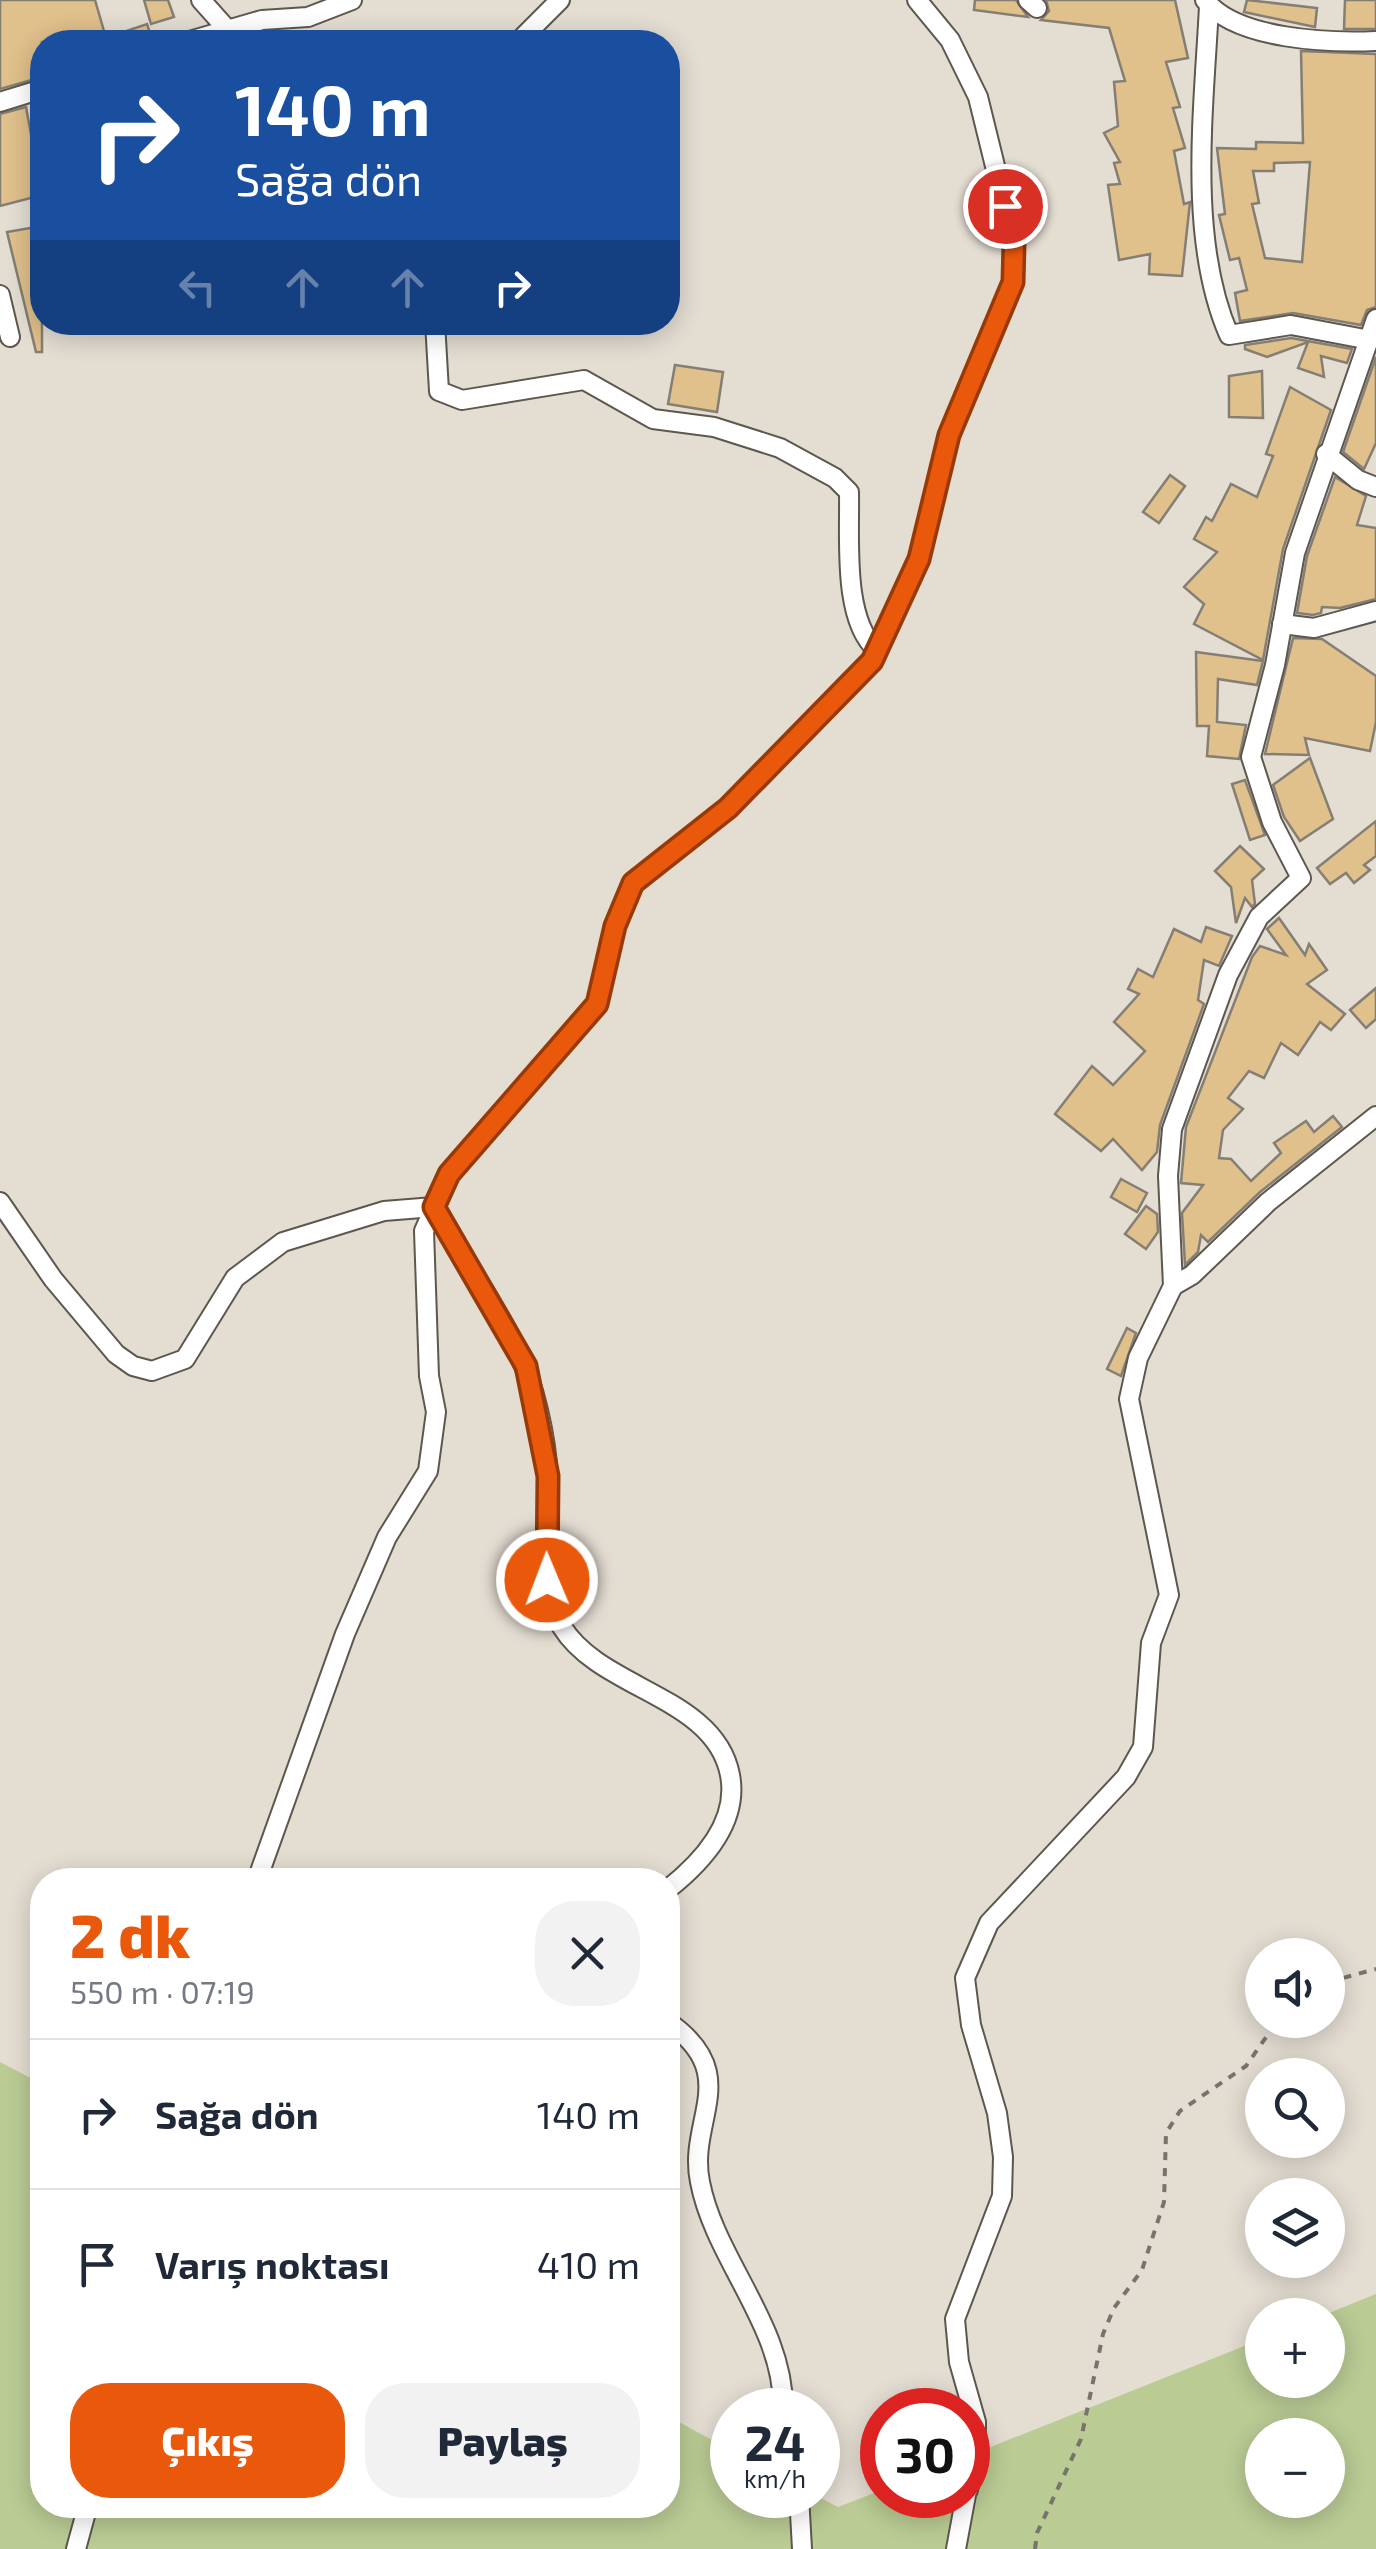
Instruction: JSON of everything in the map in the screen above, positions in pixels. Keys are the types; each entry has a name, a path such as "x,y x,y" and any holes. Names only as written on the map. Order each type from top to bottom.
{"street":[{"path":"201,0 226,28"},
{"path":"220,30 308,17 345,6 352,0"},
{"path":"530,30 560,0"},
{"path":"260,1868 345,1634 387,1538 428,1471 436,1412 429,1376 424,1231 449,1174 597,1004 615,926 633,883 728,808 877,650 919,559 949,435 1013,282 1014,243 978,96 950,40 917,0"},
{"path":"1370,340 1290,325 1230,334 1216,305 1206,231 1201,130 1207,3 1258,30 1332,42 1376,40"},
{"path":"0,102 30,93"},
{"path":"0,295 10,338"},
{"path":"966,2388 959,2362 955,2319 1002,2196 1003,2157 997,2113 971,2025 965,1978 990,1923 1126,1776 1144,1747 1151,1643 1170,1595 1130,1399 1138,1358 1173,1286 1168,1176 1172,1129 1228,975 1260,917 1301,878 1272,822 1250,757 1295,553 1326,454 1376,319"},
{"path":"436,335 439,391 462,400 584,380 653,419 714,427 780,448 835,478 849,492 855,617 864,638 877,650"},
{"path":"1326,454 1358,480 1376,487"},
{"path":"1282,624 1314,628 1376,611"},
{"path":"1173,1286 1192,1275 1268,1202 1376,1116"},
{"path":"0,1202 53,1279 116,1354 132,1366 152,1371 185,1359 222,1294 250,1264 284,1242 384,1211 434,1207"},
{"path":"434,1207 526,1366 548,1476 547,1580 560,1624 605,1666 705,1730 728,1765 731,1795 723,1826 680,1879"},
{"path":"680,2034 694,2048 706,2072 710,2098 700,2152 700,2187 774,2352 783,2388"},
{"path":"76,2549 84,2518"},
{"path":"800,2518 802,2549"},
{"path":"956,2549 962,2518"}],"path":[{"path":"1345,1977 1376,1969"},
{"path":"1035,2549 1036,2533 1081,2438 1103,2334 1114,2308 1142,2270 1164,2202 1166,2133 1180,2111 1246,2066 1265,2038"}],"green space":[{"path":"0,2062 30,2078 30,2518 680,2518 680,2423 710,2439 710,2518 840,2518 840,2506 860,2498 860,2518 990,2518 990,2447 1245,2346 1245,2398 1345,2398 1345,2307 1376,2294 1376,2549 0,2549"}],"building":[{"path":"0,0 95,0 104,30 30,30 30,80 0,89"},
{"path":"144,0 168,0 174,17 151,24"},
{"path":"975,0 1016,0 1028,17 974,10"},
{"path":"1046,0 1175,0 1188,58 1166,62 1180,107 1173,108 1185,148 1174,151 1184,204 1190,202 1182,276 1149,274 1150,254 1119,260 1108,185 1120,184 1114,163 1120,162 1104,133 1118,126 1114,82 1125,81 1109,28 1041,20 1049,11"},
{"path":"1247,0 1317,8 1315,27 1244,12"},
{"path":"1345,0 1376,0 1376,29 1344,29"},
{"path":"1301,51 1376,54 1376,307 1367,310 1361,325 1293,313 1240,321 1235,293 1247,290 1239,258 1230,260 1219,215 1225,214 1217,148 1256,149 1256,142 1303,143","holes":["1310,162 1302,262 1265,258 1252,204 1259,203 1253,171 1274,171 1274,163"]},
{"path":"26,107 30,129 30,198 0,206 0,114"},
{"path":"30,228 30,327 7,232"},
{"path":"32,335 42,335 42,352 36,352"},
{"path":"1291,338 1352,349 1347,363 1321,356 1324,377 1298,368 1308,342 1267,357 1245,349 1245,345"},
{"path":"1376,357 1376,443 1364,469 1343,452"},
{"path":"675,365 723,372 717,412 668,404"},
{"path":"1262,371 1263,418 1229,417 1229,376"},
{"path":"1290,387 1331,410 1283,549 1263,660 1194,624 1204,604 1184,587 1217,552 1194,539 1206,517 1212,521 1231,484 1257,497 1273,456 1266,454"},
{"path":"1170,475 1185,486 1159,523 1143,512"},
{"path":"1335,477 1366,496 1357,525 1376,528 1376,599 1340,608 1322,607 1321,613 1313,615 1297,613 1307,556"},
{"path":"1293,638 1322,639 1376,676 1376,722 1370,751 1305,738 1309,755 1265,754"},
{"path":"1196,652 1263,661 1257,685 1218,679 1217,722 1246,725 1239,759 1207,756 1209,726 1197,726"},
{"path":"1310,758 1333,819 1300,841 1284,817 1273,785"},
{"path":"1245,780 1265,835 1250,840 1232,784"},
{"path":"1376,821 1376,856 1364,865 1370,870 1354,883 1346,873 1330,884 1317,868"},
{"path":"1240,846 1264,869 1252,880 1255,904 1252,907 1245,898 1236,923 1231,887 1215,871"},
{"path":"1279,918 1305,955 1309,944 1327,970 1307,984 1345,1014 1331,1030 1320,1022 1298,1055 1281,1043 1264,1078 1249,1071 1228,1098 1243,1109 1223,1130 1219,1158 1231,1159 1251,1181 1281,1153 1274,1143 1306,1121 1314,1132 1333,1116 1342,1127 1260,1192 1208,1242 1201,1235 1198,1252 1185,1265 1182,1213 1203,1185 1181,1183 1186,1127 1252,957 1260,946 1286,955 1267,929"},
{"path":"1206,927 1232,936 1219,966 1204,960 1198,1000 1204,1004 1160,1125 1157,1152 1142,1170 1113,1139 1101,1151 1055,1114 1092,1066 1113,1085 1145,1051 1114,1022 1139,994 1128,989 1138,969 1153,977 1174,929 1201,942"},
{"path":"1376,988 1376,1019 1366,1028 1350,1010"},
{"path":"1121,1179 1147,1193 1137,1212 1111,1197"},
{"path":"1146,1206 1157,1214 1158,1232 1146,1249 1125,1234"},
{"path":"1127,1328 1136,1333 1121,1376 1107,1369"}],"route":[{"path":"547,1580 548,1476 538,1410 526,1366 434,1207 449,1174 597,1004 615,926 633,883 680,841 728,808 872,661 919,559 949,435 1013,282 1014,243 1005,206"}]}
